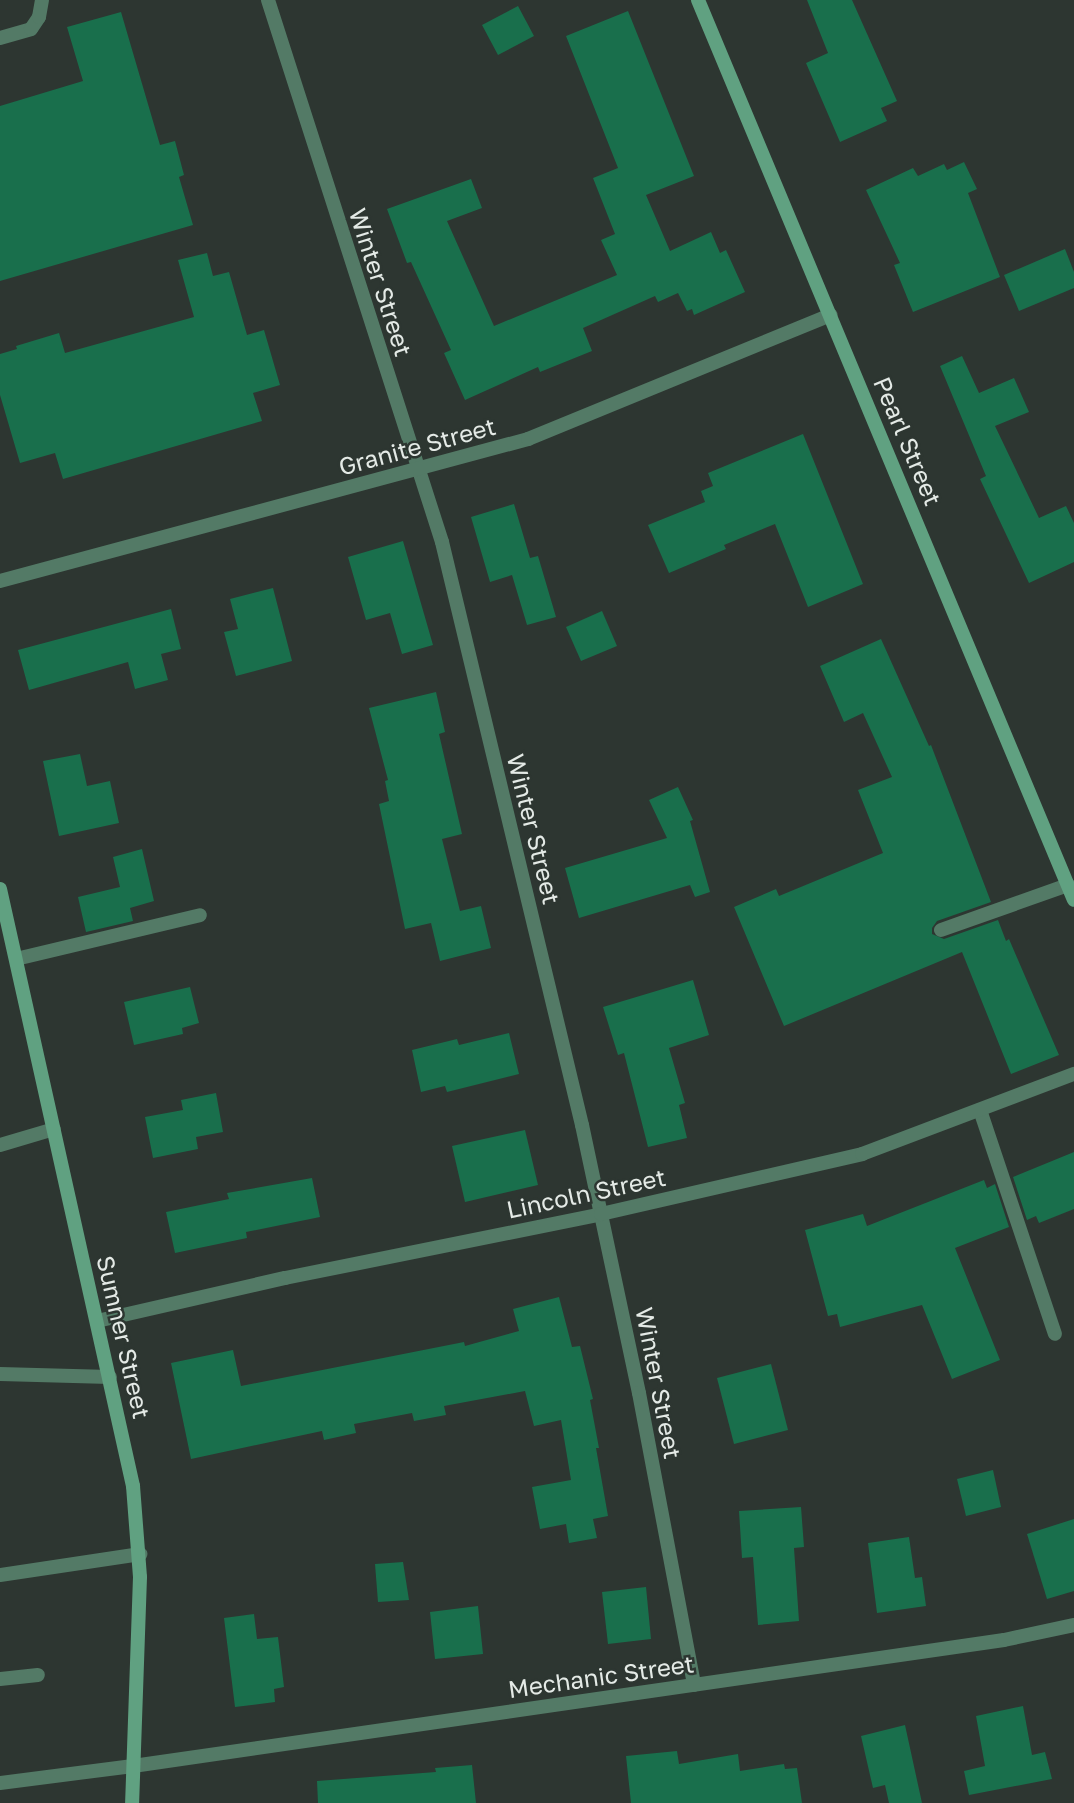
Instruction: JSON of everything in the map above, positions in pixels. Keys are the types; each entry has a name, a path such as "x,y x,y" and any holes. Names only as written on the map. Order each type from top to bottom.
{"main road":[{"name":"Pearl Street","path":"698,0 1074,900"},
{"name":"Sumner Street","path":"0,889 129,1464 140,1554 132,1803"}],"street":[{"path":"0,38 31,29 39,17 42,0"},
{"name":"Winter Street","path":"268,0 442,542 601,1214 639,1393 694,1685"},
{"name":"Granite Street","path":"0,581 419,470 562,427 831,315"},
{"path":"941,930 1068,885"},
{"path":"16,959 200,915"},
{"name":"Lincoln Street","path":"97,1321 285,1278 601,1214 862,1154 1074,1074"},
{"path":"980,1110 1055,1334"},
{"path":"0,1145 54,1129"},
{"path":"0,1374 110,1377"},
{"path":"0,1575 140,1554"},
{"name":"Mechanic Street","path":"0,1783 1004,1640 1074,1625"},
{"path":"0,1679 38,1675"}],"building":[{"path":"807,0 852,0 897,101 881,108 887,121 840,142 806,63 828,53"},
{"path":"518,6 534,36 498,55 482,25"},
{"path":"628,11 694,176 646,195 670,251 711,232 720,253 726,250 745,292 694,315 692,309 687,311 678,293 658,302 655,296 583,328 592,351 540,372 538,367 465,400 444,353 451,350 411,262 407,263 387,209 471,179 482,208 447,221 494,326 617,275 601,240 615,234 593,178 618,168 566,36"},
{"path":"121,12 160,145 175,141 184,175 179,177 193,225 0,281 0,106 83,81 67,27"},
{"path":"964,162 977,189 968,193 1000,277 913,312 894,265 900,263 866,190 913,168 918,176 944,164 947,170"},
{"path":"1065,249 1074,272 1074,288 1019,311 1004,275"},
{"path":"207,253 213,276 229,272 247,335 264,330 280,385 253,393 262,421 63,479 55,453 20,463 0,395 0,354 17,349 16,346 59,333 65,353 194,317 178,260"},
{"path":"962,356 979,393 1014,378 1029,412 995,426 1039,518 1066,506 1074,523 1074,562 1029,583 980,479 986,476 940,366"},
{"path":"803,434 863,584 808,607 775,524 724,545 726,549 669,573 648,525 705,502 701,491 713,486 708,473"},
{"path":"514,504 530,558 538,556 556,617 527,625 512,575 490,582 471,517"},
{"path":"403,541 433,645 402,654 390,613 366,620 348,557"},
{"path":"273,588 292,661 236,676 224,632 238,629 230,599"},
{"path":"171,609 181,649 161,654 168,680 135,689 128,662 29,690 18,650"},
{"path":"602,611 617,646 581,661 566,627"},
{"path":"881,639 929,746 931,745 991,902 937,921 932,928 932,934 944,939 998,920 1006,941 1009,939 1059,1055 1011,1074 962,952 784,1026 734,907 776,889 779,896 883,853 858,790 892,777 863,713 844,722 820,666"},
{"path":"436,692 445,732 439,734 462,834 442,839 460,911 481,906 491,948 440,961 431,923 405,929 379,804 389,801 385,781 388,780 369,708"},
{"path":"80,754 87,786 110,781 119,823 59,836 43,761"},
{"path":"678,787 693,820 690,821 710,892 695,897 690,885 579,918 565,868 667,838 649,800"},
{"path":"142,849 154,901 130,908 133,921 86,932 78,897 120,887 113,857"},
{"path":"693,980 709,1035 669,1048 685,1103 679,1105 687,1138 648,1147 624,1053 618,1055 603,1007"},
{"path":"190,987 199,1023 182,1028 183,1034 134,1045 124,1002"},
{"path":"509,1033 519,1074 447,1092 445,1086 421,1092 412,1050 457,1039 459,1045"},
{"path":"216,1093 223,1132 196,1137 198,1149 153,1158 145,1117 183,1110 181,1100"},
{"path":"525,1130 538,1185 465,1202 452,1146"},
{"path":"1074,1152 1074,1209 1039,1223 1036,1216 1027,1220 1013,1177"},
{"path":"312,1178 320,1217 246,1232 247,1238 175,1253 166,1212 229,1199 227,1193"},
{"path":"984,1180 987,1188 995,1184 1009,1227 955,1248 1000,1360 952,1379 922,1305 840,1327 837,1314 828,1316 805,1230 863,1214 867,1226"},
{"path":"559,1297 572,1347 580,1346 593,1399 590,1400 599,1448 596,1448 608,1516 593,1519 597,1538 569,1543 566,1524 540,1529 532,1487 571,1480 561,1420 534,1426 525,1391 444,1406 446,1415 414,1421 412,1413 354,1424 356,1433 324,1440 322,1431 191,1459 171,1363 233,1350 241,1386 464,1342 465,1346 519,1331 513,1309"},
{"path":"771,1364 788,1430 734,1444 717,1378"},
{"path":"993,1470 1001,1507 966,1516 957,1479"},
{"path":"801,1507 804,1547 794,1548 799,1621 758,1625 753,1557 742,1558 739,1511"},
{"path":"1074,1519 1074,1591 1047,1599 1027,1534"},
{"path":"909,1537 915,1578 922,1577 926,1606 877,1613 868,1543"},
{"path":"403,1562 409,1600 378,1602 375,1564"},
{"path":"646,1587 651,1639 608,1644 602,1592"},
{"path":"478,1606 483,1654 435,1659 430,1612"},
{"path":"254,1614 257,1639 278,1637 284,1687 274,1689 275,1702 235,1707 224,1618"},
{"path":"1023,1706 1032,1755 1045,1752 1052,1779 969,1795 964,1771 985,1766 976,1716"},
{"path":"905,1725 922,1803 889,1803 885,1785 873,1788 861,1736"},
{"path":"677,1751 679,1764 738,1754 740,1771 784,1764 785,1769 797,1768 802,1803 631,1803 626,1756"},
{"path":"472,1765 476,1803 318,1803 317,1781 436,1772 435,1768"}]}
